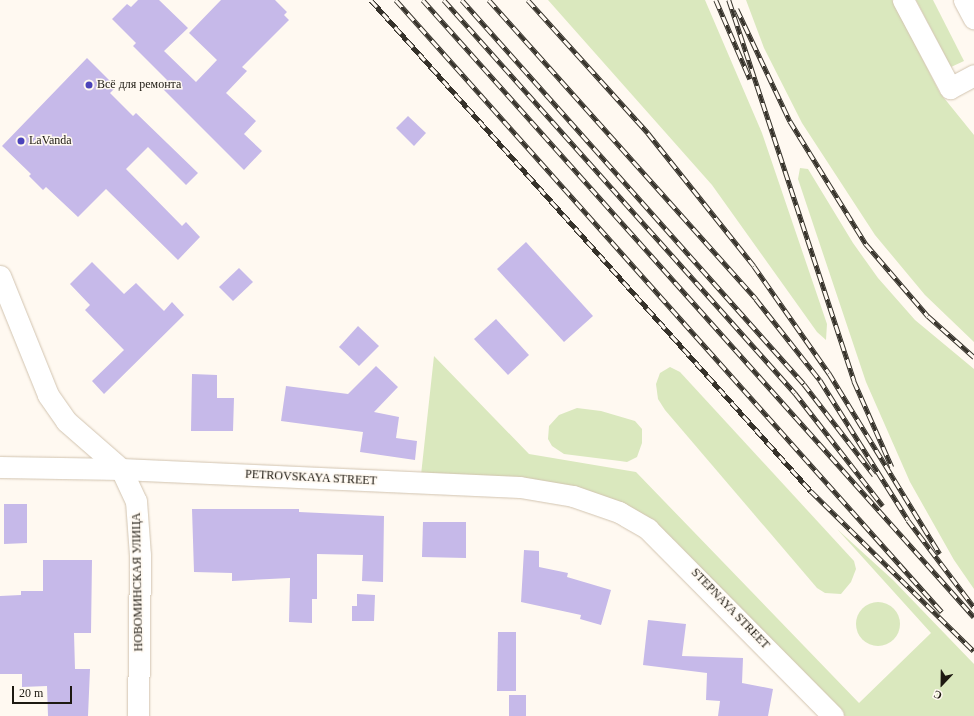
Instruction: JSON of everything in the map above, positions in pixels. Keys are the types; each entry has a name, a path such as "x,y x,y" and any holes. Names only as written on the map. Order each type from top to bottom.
{"street":[{"path":"903,0 950,88 974,75"},
{"path":"964,0 974,19"},
{"name":"НОВОМИНСКАЯ УЛИЦА","path":"0,276 48,395 66,421 121,469 136,502 140,517 138,716"},
{"name":"PETROVSKAYA STREET","path":"0,467 121,469 520,487 572,496 619,512"},
{"name":"STEPNAYA STREET","path":"619,512 648,529 665,544 832,716"}],"green space":[{"path":"548,0 705,0 762,133 827,324 826,340 817,332 712,185"},
{"path":"746,0 892,0 940,93 974,135 974,342 925,295 875,235 802,123 764,48"},
{"path":"916,0 933,0 964,61 951,67"},
{"path":"800,168 808,169 853,243 878,278 915,320 974,369 974,589 954,560 910,482 866,382 798,179"},
{"path":"434,356 529,454 636,472 859,703 931,633 837,529 893,580 974,664 974,716 844,716 675,541 636,513 421,475"},
{"path":"670,367 680,372 854,561 856,569 851,582 841,594 825,593 817,588 665,410 658,399 656,384 660,373"},
{"path":"577,408 601,411 635,421 642,429 642,443 637,457 627,462 564,454 552,446 548,439 549,426 559,415"},
{"path":"874,602 882,602 894,608 900,620 900,628 894,640 882,646 874,646 862,640 856,628 856,620 862,608"}],"building":[{"path":"138,0 159,0 188,28 164,51 196,82 217,60 189,33 221,0 275,0 287,12 284,15 289,20 242,67 247,71 226,93 256,121 244,134 262,151 244,170 161,87 167,80 133,46 136,43 112,19 127,4 131,7"},
{"path":"87,58 116,87 110,93 133,116 136,113 198,173 186,185 148,147 126,169 182,226 186,222 200,237 178,260 106,189 78,217 46,187 43,190 29,176 31,174 2,146"},
{"path":"408,116 426,133 414,146 396,128"},
{"path":"526,242 593,316 564,342 497,269"},
{"path":"92,262 124,294 136,283 164,311 172,302 184,315 104,394 92,381 124,350 85,310 90,305 70,284"},
{"path":"239,268 253,282 233,301 219,287"},
{"path":"496,319 529,355 508,375 474,339"},
{"path":"358,326 379,346 359,366 339,347"},
{"path":"376,366 398,387 374,412 399,417 396,438 417,441 415,460 360,452 363,432 281,421 286,386 348,394"},
{"path":"192,374 217,375 217,398 234,398 233,431 191,431"},
{"path":"4,504 27,504 27,543 4,544"},
{"path":"192,509 299,509 299,512 384,516 383,582 362,581 363,555 317,554 317,599 312,599 312,623 289,622 290,578 232,581 232,573 194,572"},
{"path":"423,522 466,522 466,558 422,557"},
{"path":"524,550 539,551 539,567 568,573 567,577 611,590 601,625 580,619 581,615 521,602"},
{"path":"43,560 92,560 91,633 74,633 75,669 90,669 88,716 48,716 47,686 22,687 22,674 0,674 0,596 21,595 21,591 43,591"},
{"path":"357,594 375,595 374,621 352,621 352,606 357,606"},
{"path":"648,620 686,624 682,656 743,658 742,683 773,689 768,716 718,716 720,701 706,700 707,673 643,665"},
{"path":"498,632 516,632 516,691 497,691"},
{"path":"509,695 526,695 526,716 509,716"}],"railway":[{"path":"371,0 811,491 974,651"},
{"path":"396,0 942,612"},
{"path":"423,0 974,617"},
{"path":"444,0 795,393 883,506"},
{"path":"462,0 804,384 874,475"},
{"path":"489,0 756,299 820,380 908,520 974,607"},
{"path":"528,0 648,133 754,266 829,373 940,554"},
{"path":"716,0 750,79"},
{"path":"729,0 854,381 892,467"},
{"path":"737,9 790,121 866,244 928,316 974,357"}],"place":[{"name":"Всё для ремонта","path":"89,85"},
{"name":"LaVanda","path":"21,141"}]}
